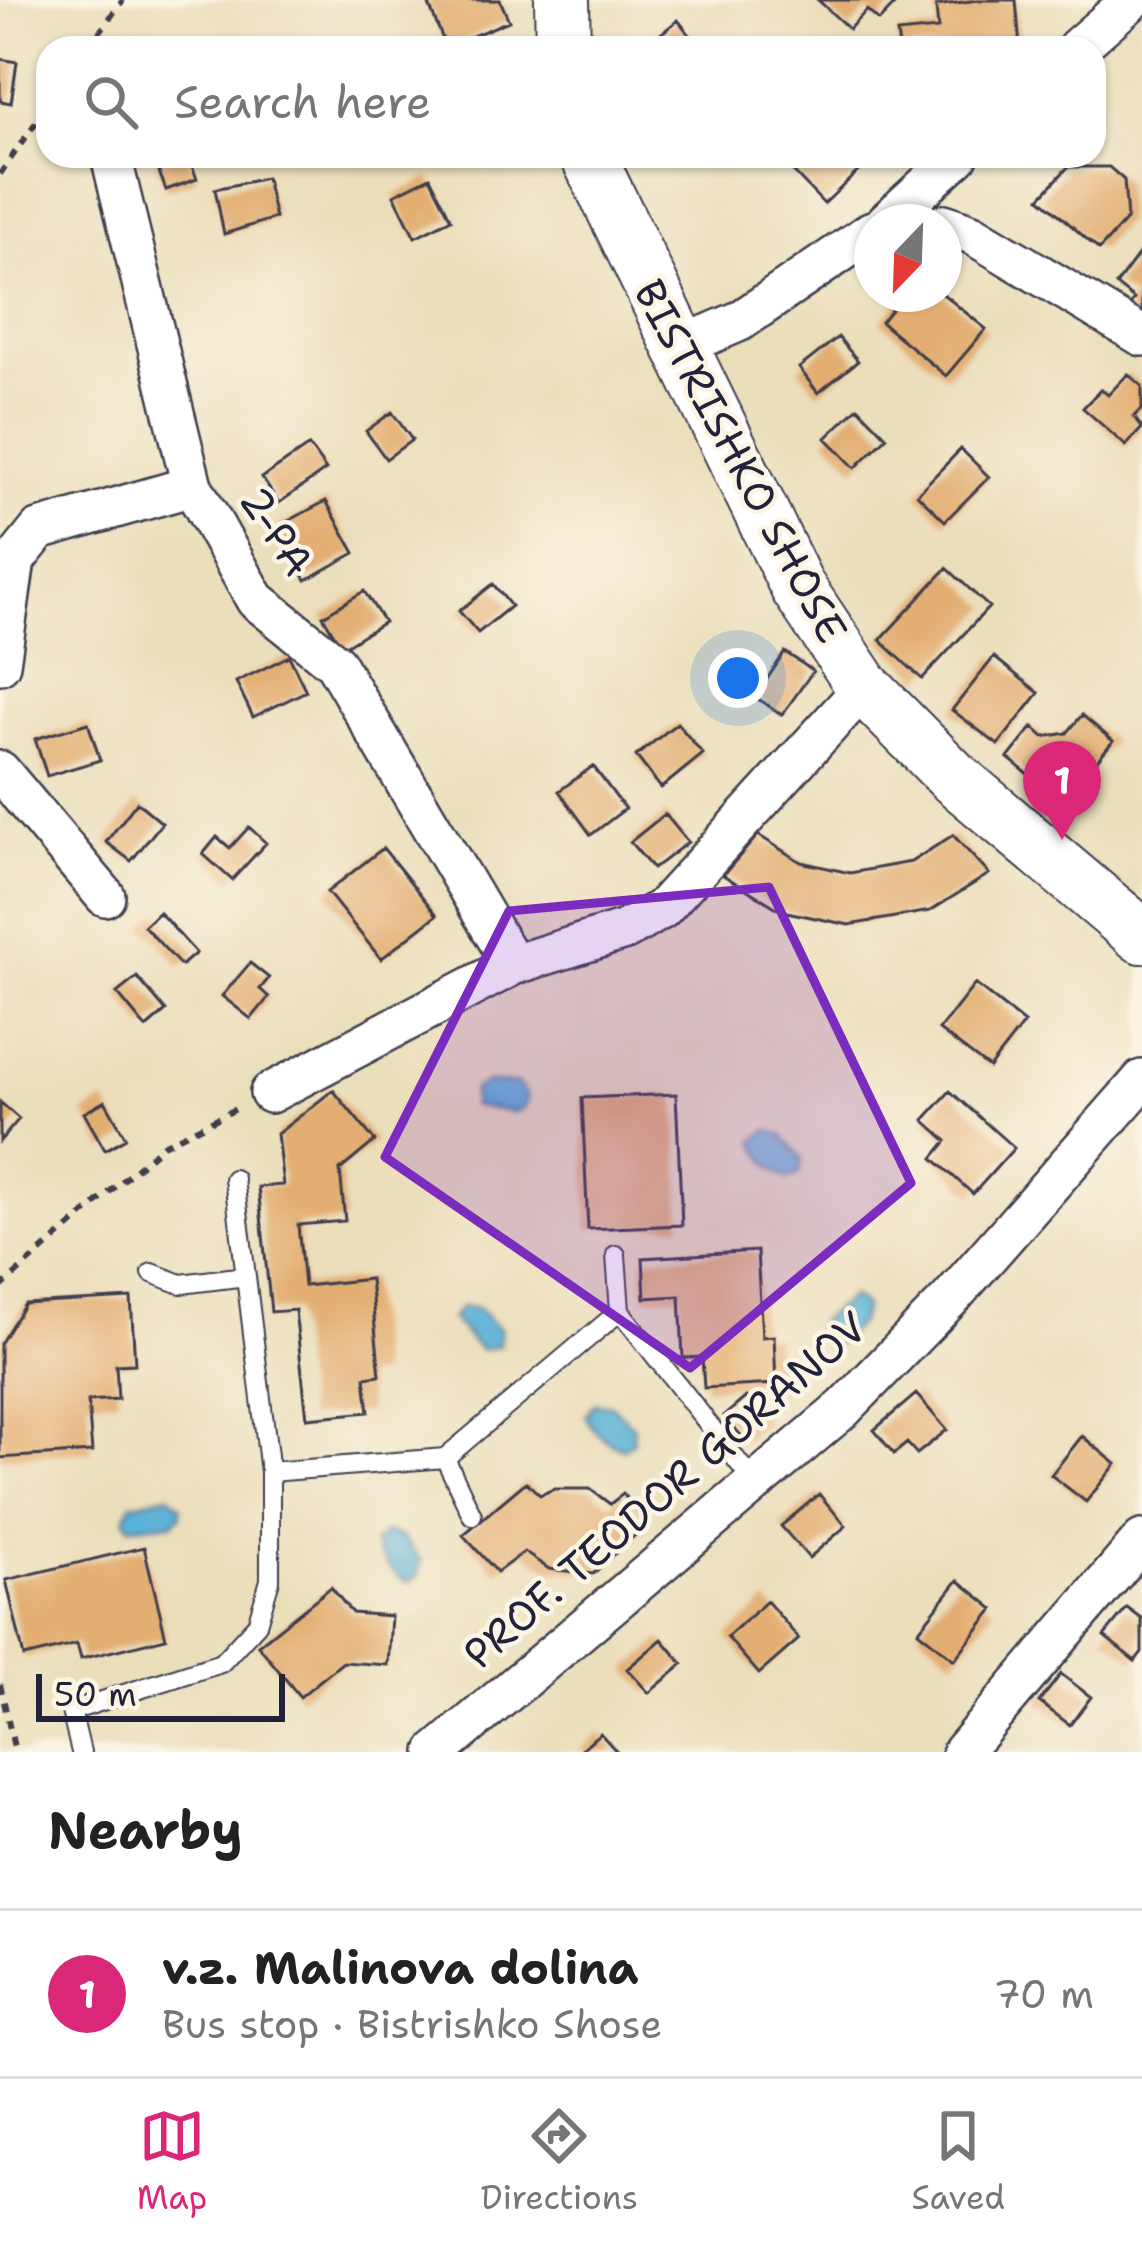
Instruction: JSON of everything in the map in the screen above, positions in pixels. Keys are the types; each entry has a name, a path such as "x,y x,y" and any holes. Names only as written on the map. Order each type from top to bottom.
{"street":[{"path":"562,0 563,36"},
{"path":"1091,36 1132,0"},
{"name":"2-РА","path":"114,168 192,486 256,600 335,663 513,964"},
{"name":"BISTRISHKO SHOSE","path":"594,168 798,588 864,687 952,776 1142,936"},
{"path":"908,204 945,168"},
{"path":"962,230 1142,336"},
{"path":"677,347 740,321 854,243"},
{"path":"0,664 15,560 39,530 192,486"},
{"path":"270,1093 513,964 625,930 662,909 864,687"},
{"path":"0,771 106,896"},
{"name":"PROF. TEODOR GORANOV","path":"437,1752 758,1486 844,1408 950,1299 1142,1080"},
{"path":"962,1752 1142,1540"}],"lane":[{"path":"81,1752 71,1711 221,1663 257,1624 270,1580 270,1472 235,1179"},
{"path":"616,1255 620,1312 758,1486"},
{"path":"152,1273 181,1284 246,1276"},
{"path":"270,1472 446,1457 620,1312"},
{"path":"446,1457 472,1515"}],"path":[{"path":"97,36 123,0"},
{"path":"0,174 36,122"},
{"path":"0,1288 164,1145 270,1093"},
{"path":"0,1684 15,1752"}],"highlighted area":[{"path":"769,887 911,1183 690,1368 385,1157 509,911"}],"water":[{"path":"486,1083 518,1084 527,1098 524,1108 514,1112 472,1106 473,1090"},
{"path":"767,1130 782,1135 802,1158 799,1174 789,1179 764,1158 755,1141"},
{"path":"852,1296 864,1307 860,1322 838,1344 821,1341 816,1332 819,1322"},
{"path":"461,1307 477,1308 500,1330 499,1346 480,1350 451,1319"},
{"path":"595,1403 611,1405 634,1426 633,1442 624,1448 596,1431 585,1415"},
{"path":"169,1495 181,1506 180,1517 172,1523 130,1526 125,1519 131,1504"},
{"path":"386,1532 401,1537 421,1560 418,1576 408,1582 392,1571 376,1549 374,1543"}],"building":[{"path":"427,0 500,0 509,21 473,36 442,36"},
{"path":"818,0 899,0 879,21 867,10 849,29"},
{"path":"1016,0 1019,36 897,36 938,29 936,6"},
{"path":"678,20 691,36 658,36"},
{"path":"0,59 17,62 11,103 0,101"},
{"path":"1109,167 1124,180 1127,219 1099,250 1040,198 1067,168"},
{"path":"158,168 193,168 197,179 166,190"},
{"path":"790,168 862,168 824,204"},
{"path":"430,177 451,219 415,237 394,195"},
{"path":"266,178 275,218 224,234 215,189"},
{"path":"1142,250 1142,321 1127,310 1134,299 1116,285"},
{"path":"962,309 986,329 946,376 881,322 889,312"},
{"path":"838,337 858,361 818,393 799,368"},
{"path":"1128,374 1142,386 1142,409 1134,417 1142,428 1126,446 1083,408 1101,389 1108,395"},
{"path":"858,407 887,437 855,468 826,438"},
{"path":"392,412 412,440 386,459 366,431"},
{"path":"309,446 326,470 279,503 262,478"},
{"path":"961,449 989,477 945,521 917,494"},
{"path":"326,501 355,553 306,580 277,527"},
{"path":"947,568 989,607 922,679 880,640"},
{"path":"493,584 511,606 478,633 459,611"},
{"path":"364,591 384,622 342,648 323,616"},
{"path":"785,652 813,671 782,715 755,697"},
{"path":"289,656 306,691 253,717 236,682"},
{"path":"994,657 1039,693 998,745 952,710"},
{"path":"1082,715 1113,741 1071,792 1050,792 1008,758 1033,727 1044,737 1067,733"},
{"path":"88,723 100,760 47,776 35,739"},
{"path":"677,723 703,754 661,788 636,756"},
{"path":"593,766 625,809 591,835 559,791"},
{"path":"137,802 162,823 131,861 106,842"},
{"path":"665,814 688,842 653,869 630,842"},
{"path":"249,827 266,843 232,880 203,854 217,837 230,848"},
{"path":"758,835 801,862 850,873 911,862 953,835 989,874 930,911 849,925 782,911 723,875"},
{"path":"383,848 437,915 381,959 327,892"},
{"path":"159,912 196,953 181,966 144,926"},
{"path":"250,963 269,978 260,989 269,997 251,1019 222,996"},
{"path":"137,977 166,1011 146,1028 117,993"},
{"path":"975,984 1024,1023 989,1068 939,1030"},
{"path":"333,1090 375,1141 340,1170 345,1221 298,1225 304,1286 370,1279 380,1375 365,1377 369,1412 307,1418 295,1310 271,1312 258,1187 283,1185 277,1134"},
{"path":"950,1091 1014,1148 973,1194 933,1158 947,1141 924,1120"},
{"path":"676,1094 682,1225 588,1229 582,1098"},
{"path":"105,1101 126,1138 105,1150 84,1113"},
{"path":"0,1102 19,1119 0,1141"},
{"path":"757,1251 762,1337 774,1336 776,1384 704,1388 702,1357 683,1358 680,1296 645,1298 643,1258"},
{"path":"131,1298 135,1364 116,1365 118,1399 88,1401 92,1452 0,1458 0,1344 25,1304"},
{"path":"916,1394 947,1430 917,1454 907,1443 894,1454 874,1430"},
{"path":"746,1397 767,1421 745,1440 724,1416"},
{"path":"1082,1436 1116,1464 1086,1502 1051,1475"},
{"path":"526,1482 540,1495 554,1489 590,1489 610,1504 623,1494 647,1524 593,1574 549,1569 524,1552 497,1572 463,1535"},
{"path":"819,1494 846,1526 809,1558 781,1526"},
{"path":"144,1547 166,1638 81,1659 77,1644 24,1657 6,1580"},
{"path":"958,1580 994,1609 954,1660 918,1631"},
{"path":"331,1587 352,1613 391,1616 388,1665 343,1662 300,1697 258,1645"},
{"path":"767,1601 799,1639 759,1674 727,1637"},
{"path":"1127,1608 1142,1619 1142,1652 1135,1661 1104,1636"},
{"path":"662,1639 683,1664 649,1693 627,1669"},
{"path":"1061,1674 1091,1697 1070,1725 1039,1702"},
{"path":"600,1733 617,1752 578,1752"}],"place":[{"name":"v.z. Malinova dolina","path":"1062,840"}]}
